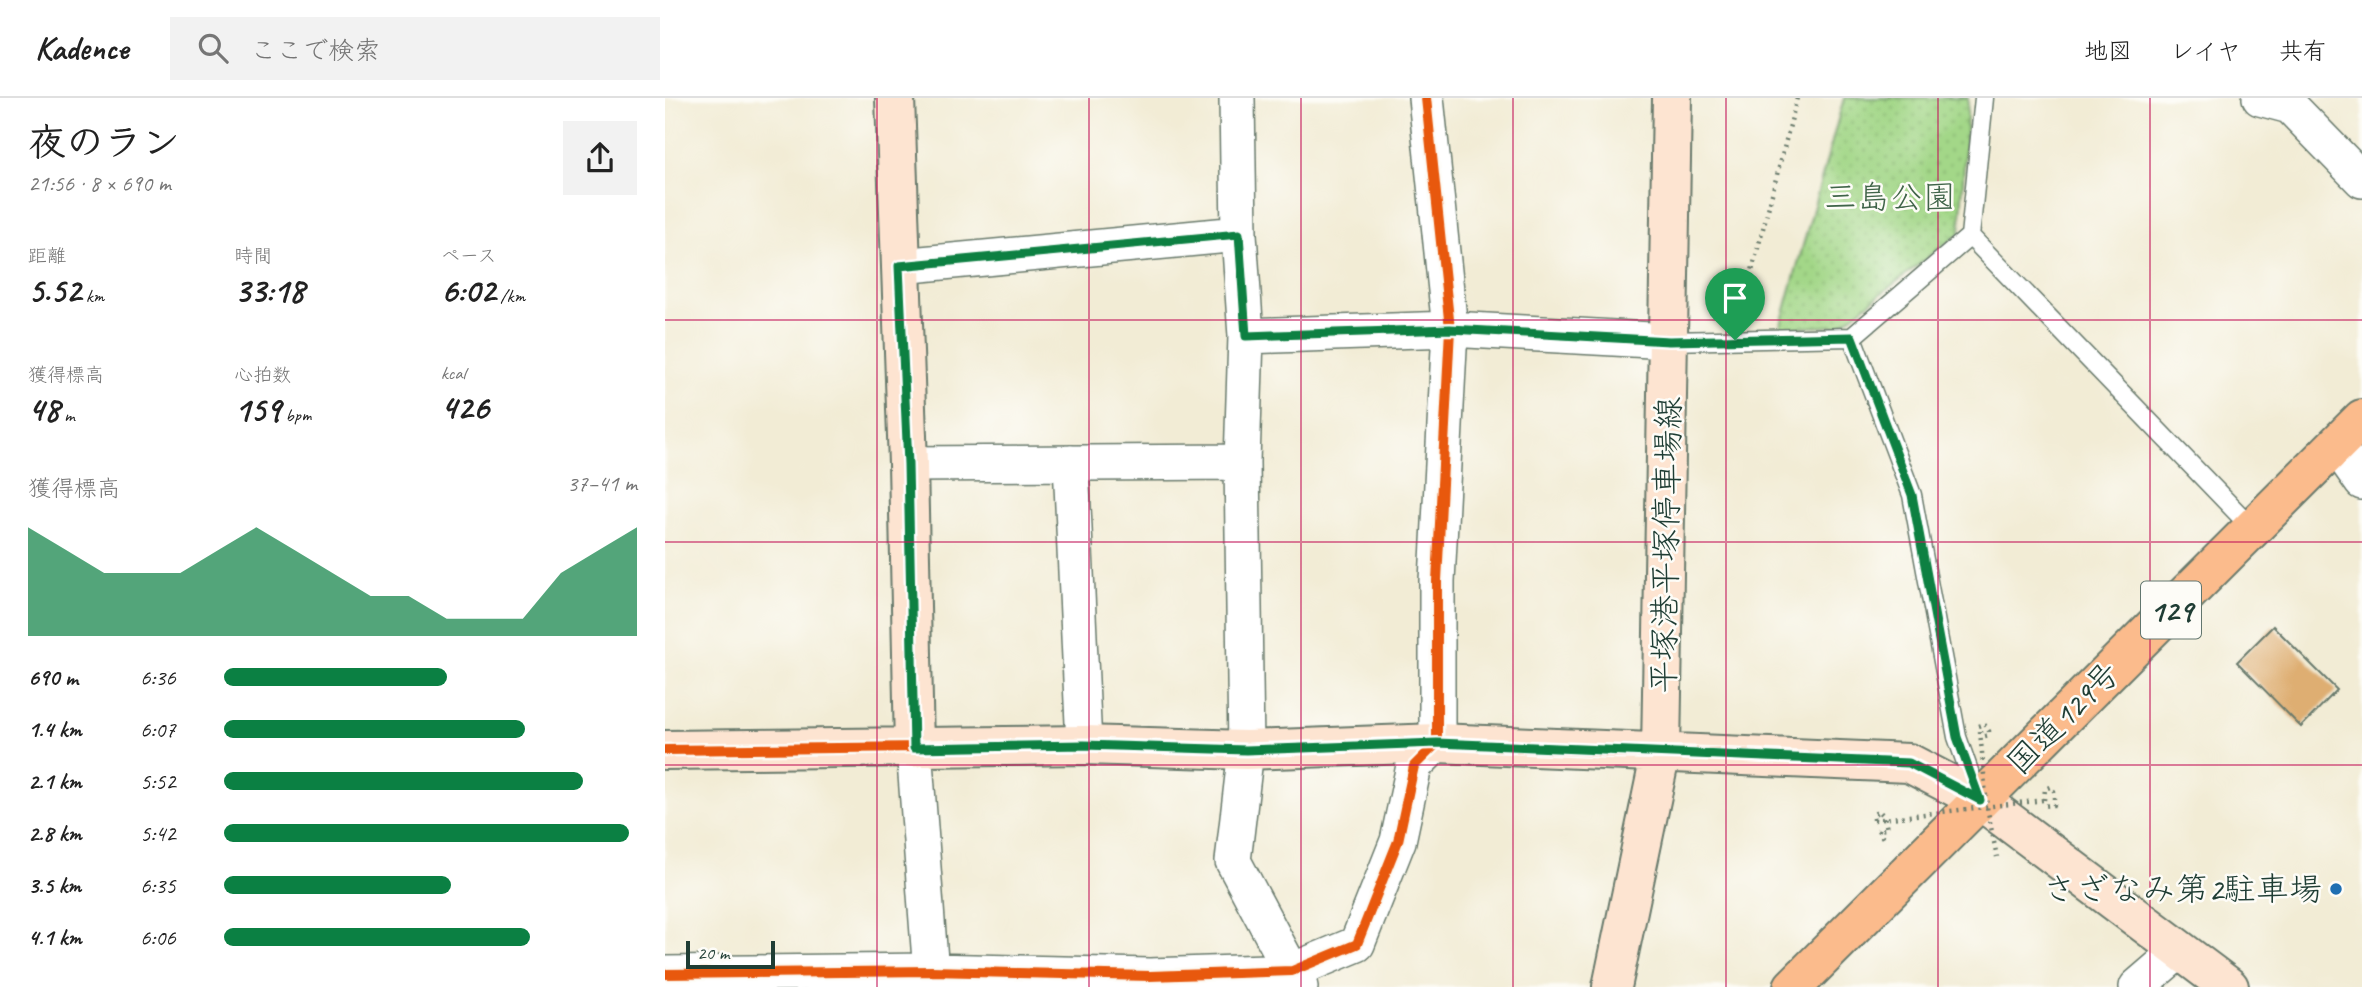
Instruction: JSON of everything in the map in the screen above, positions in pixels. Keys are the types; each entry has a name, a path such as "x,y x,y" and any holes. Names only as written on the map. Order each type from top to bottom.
{"highway":[{"name":"国道129号","path":"1793,987 1983,804 2349,432"}],"street":[{"path":"895,98 908,464 914,748 931,979"},
{"path":"1237,98 1239,234 1246,336 1242,463 1246,750 1233,861 1296,979"},
{"path":"665,974 1150,982 1296,979 1357,944 1398,841 1414,766 1437,743 1437,581 1450,329 1426,98"},
{"name":"平塚港平塚停車場線","path":"1612,987 1661,752 1672,98"},
{"path":"2279,101 2362,180"},
{"path":"899,266 1239,234"},
{"path":"1246,336 1450,329 1669,341"},
{"path":"2349,432 2362,482"},
{"path":"1070,463 1084,745"},
{"path":"908,464 1242,463"},
{"path":"665,750 1084,745 1246,750 1437,743 1909,763 1983,804 2229,987"},
{"path":"2137,987 2180,950"}],"lane":[{"path":"1669,341 1852,337 1970,236 1984,98"},
{"path":"1970,236 2252,528"},
{"path":"1852,337 1912,495 1957,737 1983,804"}],"path":[{"path":"1735,340 1797,98"},
{"path":"1980,731 1983,804 1997,858"},
{"path":"1883,838 1877,830 1887,829 1884,816 1879,811 1874,814 1874,820 1983,804 2044,803"}],"green space":[{"name":"三島公園","path":"1844,98 1968,98 1960,233 1839,326 1780,328"}],"building":[{"path":"2273,626 2337,690 2301,727 2237,662"}],"cycle path":[{"path":"665,974 931,971 1150,976 1292,971 1357,944 1398,841 1414,766 1437,743 1437,581 1450,329 1426,98"},
{"path":"665,750 1084,745 1246,750 1437,743 1909,763 1980,800"}],"place":[{"name":"さざなみ第2駐車場","path":"2336,889"}],"route":[{"path":"1239,234 1246,336 1450,329 1669,341 1735,340 1852,337 1912,495 1957,737 1980,800 1909,763 1437,743 1246,750 1084,745 914,748 908,464 899,266 1239,234"}]}
